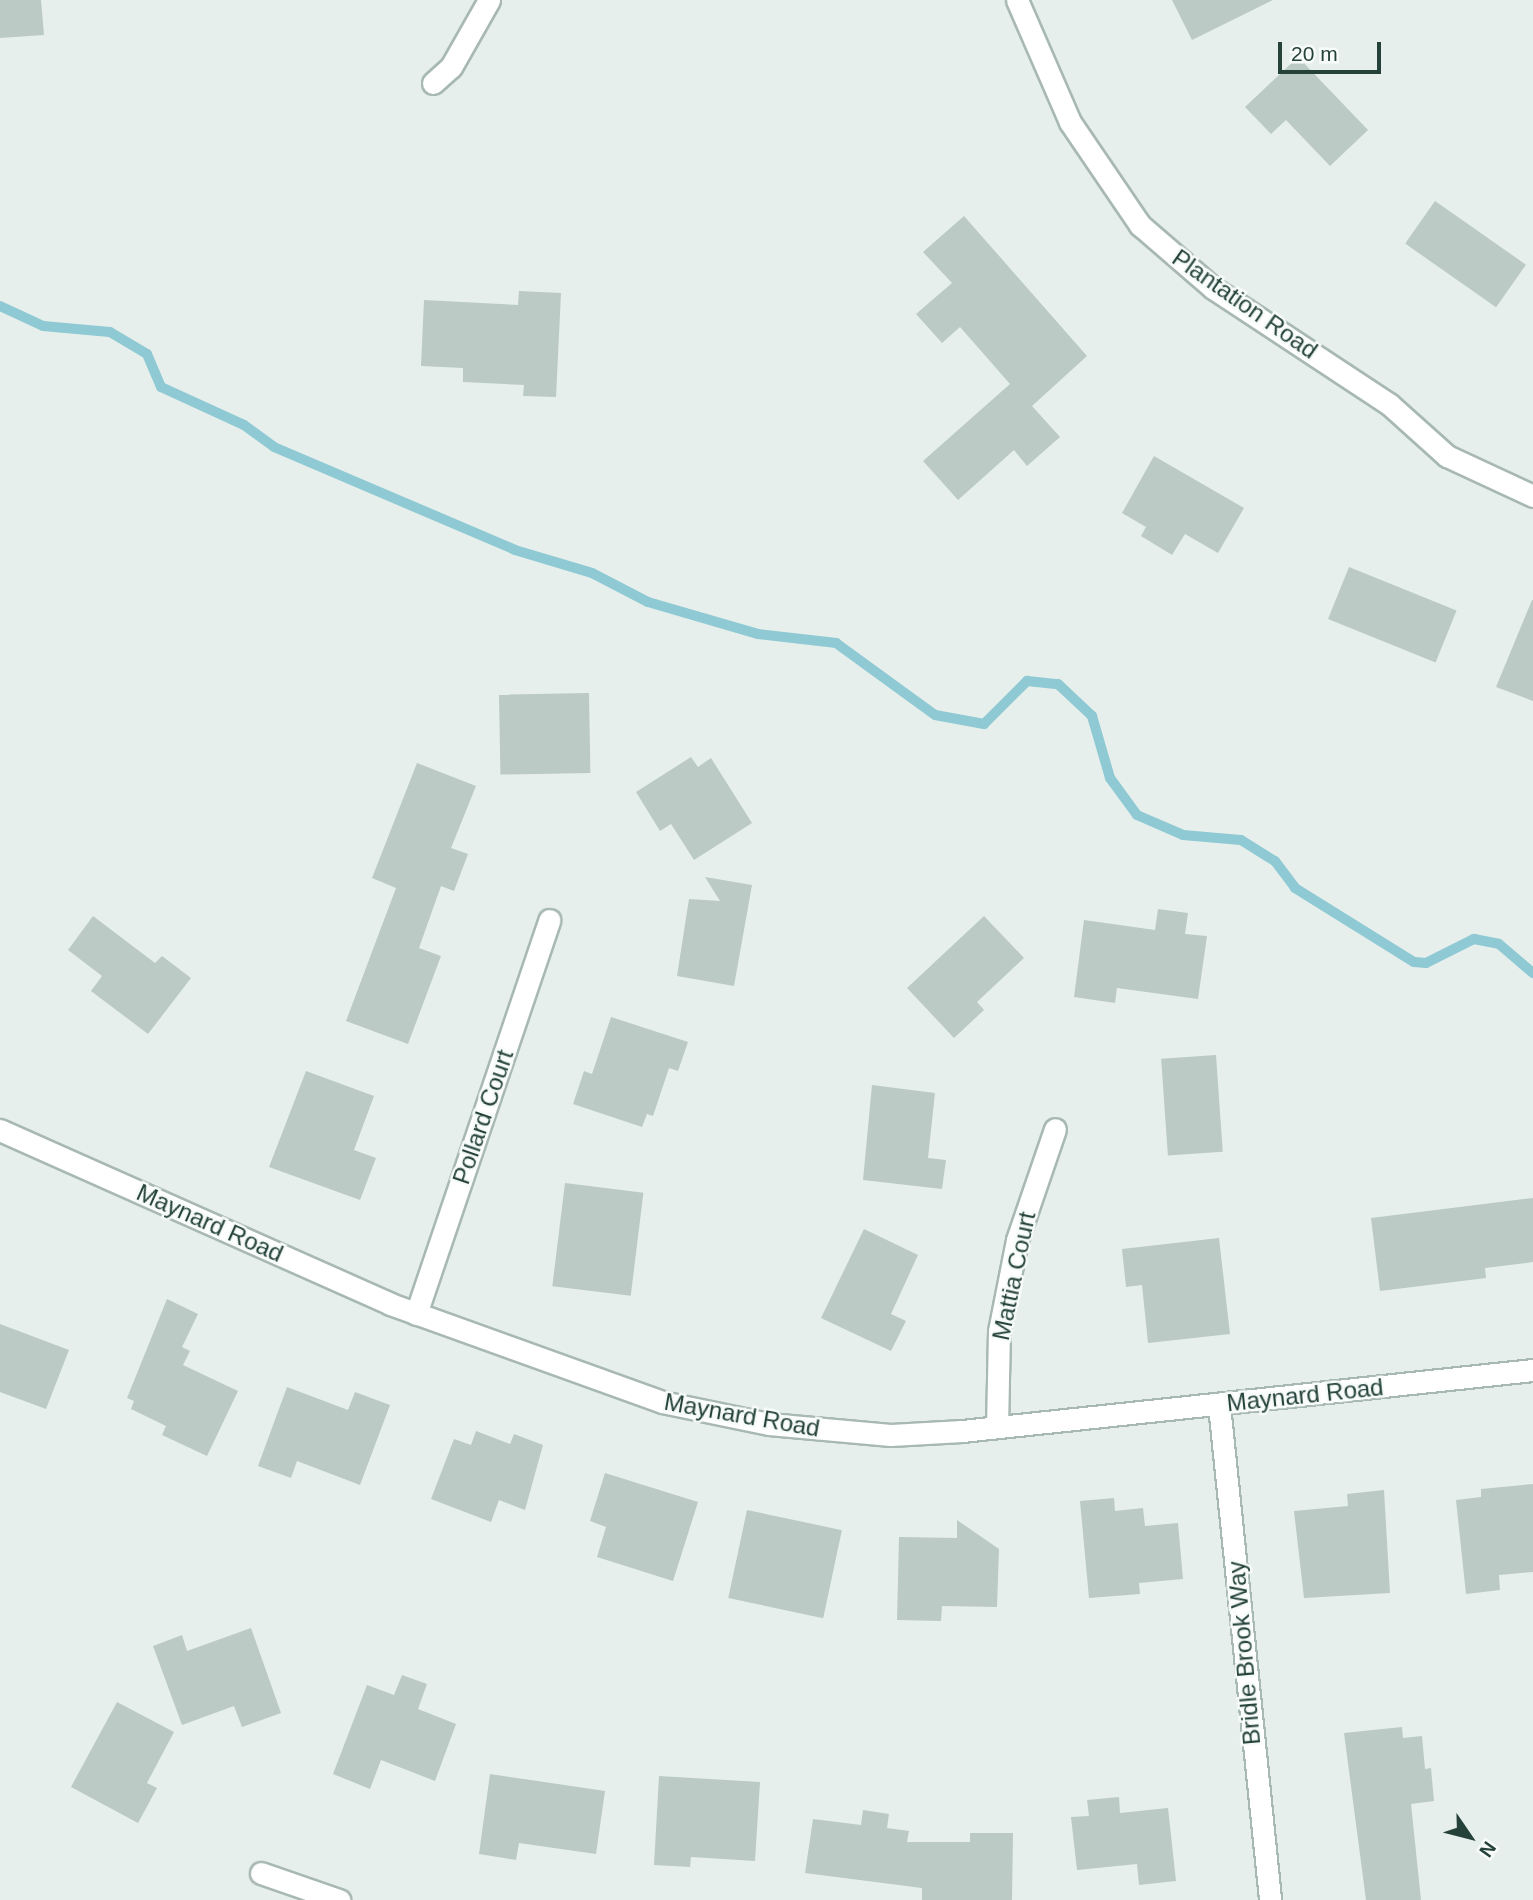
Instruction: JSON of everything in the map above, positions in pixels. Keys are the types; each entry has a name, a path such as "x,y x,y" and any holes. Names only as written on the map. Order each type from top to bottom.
{"street":[{"path":"433,83 452,67 489,0"},
{"name":"Plantation Road","path":"1017,0 1081,142 1140,225 1213,288 1389,404 1447,456 1533,496"},
{"name":"Pollard Court","path":"416,1314 549,920"},
{"name":"Mattia Court","path":"997,1427 999,1331 1017,1240 1055,1129"},
{"name":"Maynard Road","path":"0,1130 416,1314 709,1414 891,1435 1219,1405 1533,1370"},
{"name":"Bridle Brook Way","path":"1219,1405 1270,1900"},
{"path":"261,1873 339,1900"}],"building":[{"path":"0,0 41,0 44,35 0,38"},
{"path":"1172,0 1273,0 1192,40"},
{"path":"1298,57 1368,130 1330,166 1286,120 1271,134 1245,107"},
{"path":"1435,201 1526,265 1496,307 1405,244"},
{"path":"964,216 1087,356 1032,406 1060,437 1027,466 1014,450 958,500 923,461 1010,384 960,327 942,343 916,314 952,283 923,252"},
{"path":"519,291 561,293 556,397 523,396 524,385 463,382 463,368 421,366 424,300 518,305"},
{"path":"1154,456 1244,508 1218,553 1185,534 1172,555 1141,536 1146,527 1122,513"},
{"path":"1349,567 1457,610 1436,662 1328,619"},
{"path":"1533,600 1533,701 1496,687"},
{"path":"589,693 590,773 500,775 499,695"},
{"path":"691,757 698,767 711,758 752,823 694,860 671,824 660,831 636,792"},
{"path":"417,763 476,786 451,848 468,854 454,891 441,886 419,948 441,956 408,1044 346,1021 396,888 372,878"},
{"path":"705,877 752,885 734,986 677,976 689,899 720,901"},
{"path":"1158,909 1188,913 1185,934 1207,936 1198,999 1117,988 1115,1003 1074,997 1084,920 1155,930"},
{"path":"93,916 155,963 162,956 191,978 148,1034 91,991 102,976 68,950"},
{"path":"984,916 1024,958 977,1002 984,1010 954,1038 907,988"},
{"path":"611,1017 688,1042 678,1071 669,1068 653,1116 647,1114 642,1127 573,1104 584,1071 592,1074"},
{"path":"1216,1055 1223,1152 1168,1156 1161,1059"},
{"path":"306,1071 374,1096 354,1150 376,1158 360,1200 269,1167"},
{"path":"872,1085 935,1093 928,1158 946,1160 942,1189 863,1180"},
{"path":"565,1183 643,1193 631,1296 552,1286"},
{"path":"1533,1198 1533,1262 1485,1268 1486,1278 1380,1291 1371,1218"},
{"path":"864,1229 918,1255 891,1314 906,1321 891,1351 821,1318"},
{"path":"1219,1238 1230,1334 1148,1343 1142,1285 1126,1287 1122,1249"},
{"path":"167,1299 198,1314 182,1347 190,1351 183,1365 238,1391 207,1456 162,1435 166,1426 131,1409 134,1401 127,1398"},
{"path":"0,1324 69,1350 46,1409 0,1392"},
{"path":"287,1387 348,1410 355,1392 390,1405 360,1485 297,1461 291,1478 258,1466"},
{"path":"476,1431 510,1444 514,1434 543,1445 525,1510 499,1500 491,1522 431,1499 454,1439 471,1445"},
{"path":"605,1473 698,1502 673,1581 597,1557 606,1527 590,1521"},
{"path":"1533,1484 1533,1572 1499,1575 1500,1590 1466,1594 1456,1500 1481,1497 1481,1489"},
{"path":"1384,1490 1390,1593 1304,1598 1294,1511 1348,1506 1347,1494"},
{"path":"1114,1498 1115,1511 1143,1508 1145,1526 1178,1523 1183,1579 1139,1583 1140,1594 1089,1598 1080,1501"},
{"path":"747,1510 842,1530 823,1618 728,1598"},
{"path":"957,1520 999,1549 997,1607 942,1606 941,1621 897,1620 899,1537 957,1538"},
{"path":"251,1628 281,1713 242,1727 234,1706 182,1725 153,1646 182,1635 187,1651"},
{"path":"402,1675 427,1684 418,1709 456,1724 435,1781 381,1760 370,1789 333,1774 367,1685 394,1695"},
{"path":"117,1702 174,1732 147,1783 157,1788 138,1823 71,1787"},
{"path":"1402,1727 1403,1738 1422,1736 1425,1769 1431,1768 1434,1801 1411,1804 1421,1900 1366,1900 1344,1733"},
{"path":"490,1774 605,1791 596,1854 519,1843 516,1860 479,1854"},
{"path":"659,1776 760,1782 755,1861 691,1857 690,1867 654,1865"},
{"path":"1119,1797 1120,1813 1168,1808 1176,1881 1139,1885 1137,1864 1077,1870 1071,1817 1089,1816 1087,1800"},
{"path":"863,1810 889,1814 887,1828 909,1831 907,1842 970,1842 970,1833 1013,1833 1012,1900 922,1900 922,1888 805,1873 813,1819 861,1825"}],"waterway":[{"path":"0,306 43,326 110,332 147,354 161,387 244,425 274,447 515,550 592,573 648,602 758,634 836,643 935,715 984,724 1027,681 1058,684 1092,716 1110,778 1137,815 1183,835 1241,840 1275,861 1295,888 1414,962 1426,963 1474,939 1499,944 1533,973"}]}
